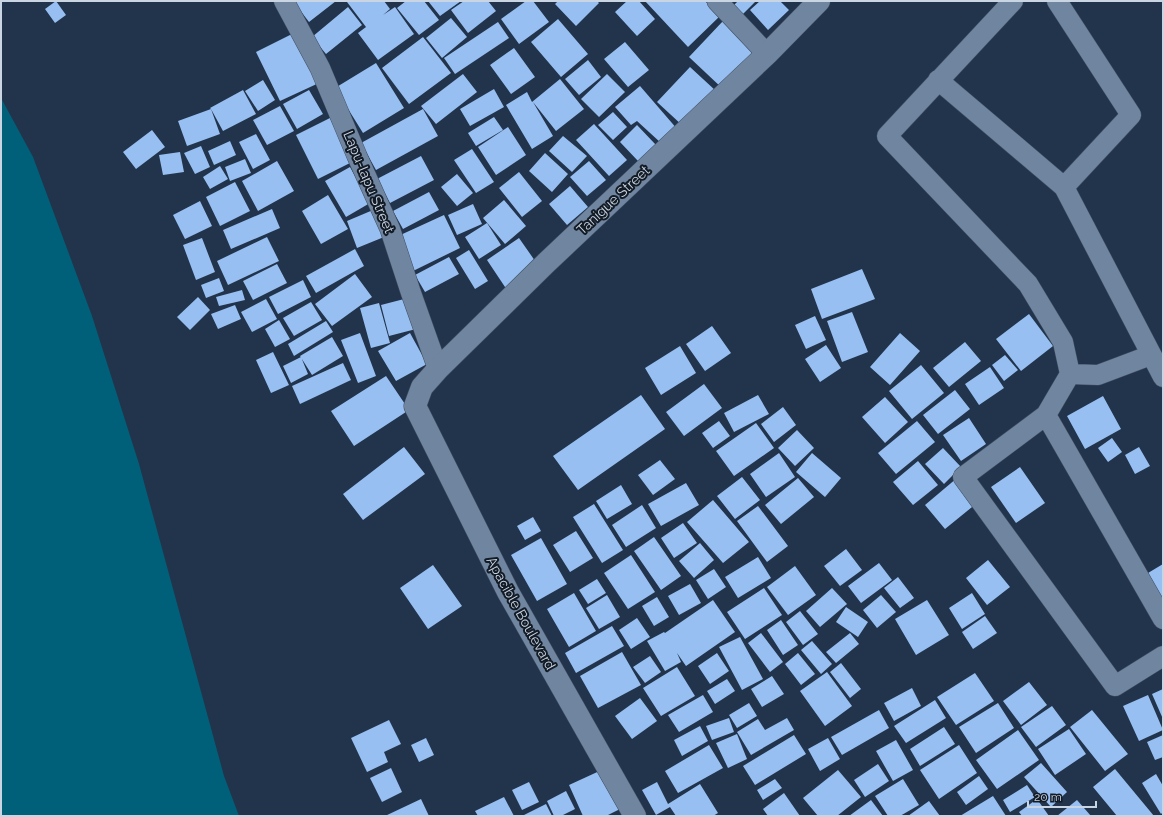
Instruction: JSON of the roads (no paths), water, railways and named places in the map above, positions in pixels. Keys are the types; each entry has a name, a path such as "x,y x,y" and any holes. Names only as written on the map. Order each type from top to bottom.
{"street":[{"name":"Lapu-lapu Street","path":"284,1 320,68 390,229 438,369"},
{"path":"717,1 767,54"},
{"name":"Tanigue Street","path":"415,406 422,387 438,369 545,264 767,54 819,1"},
{"path":"1013,1 887,136 1028,284 1063,342 1070,374 1046,415 963,477 1115,686 1163,656"},
{"path":"1057,1 1130,115 1064,187"},
{"path":"938,80 1064,187 1163,377"},
{"path":"1070,374 1098,375 1151,355"},
{"name":"Apacible Boulevard","path":"415,406 508,592 635,816"},
{"path":"1046,415 1163,619"}],"water":[{"path":"1,98 33,157 92,316 139,464 224,776 239,816 1,816"}]}
